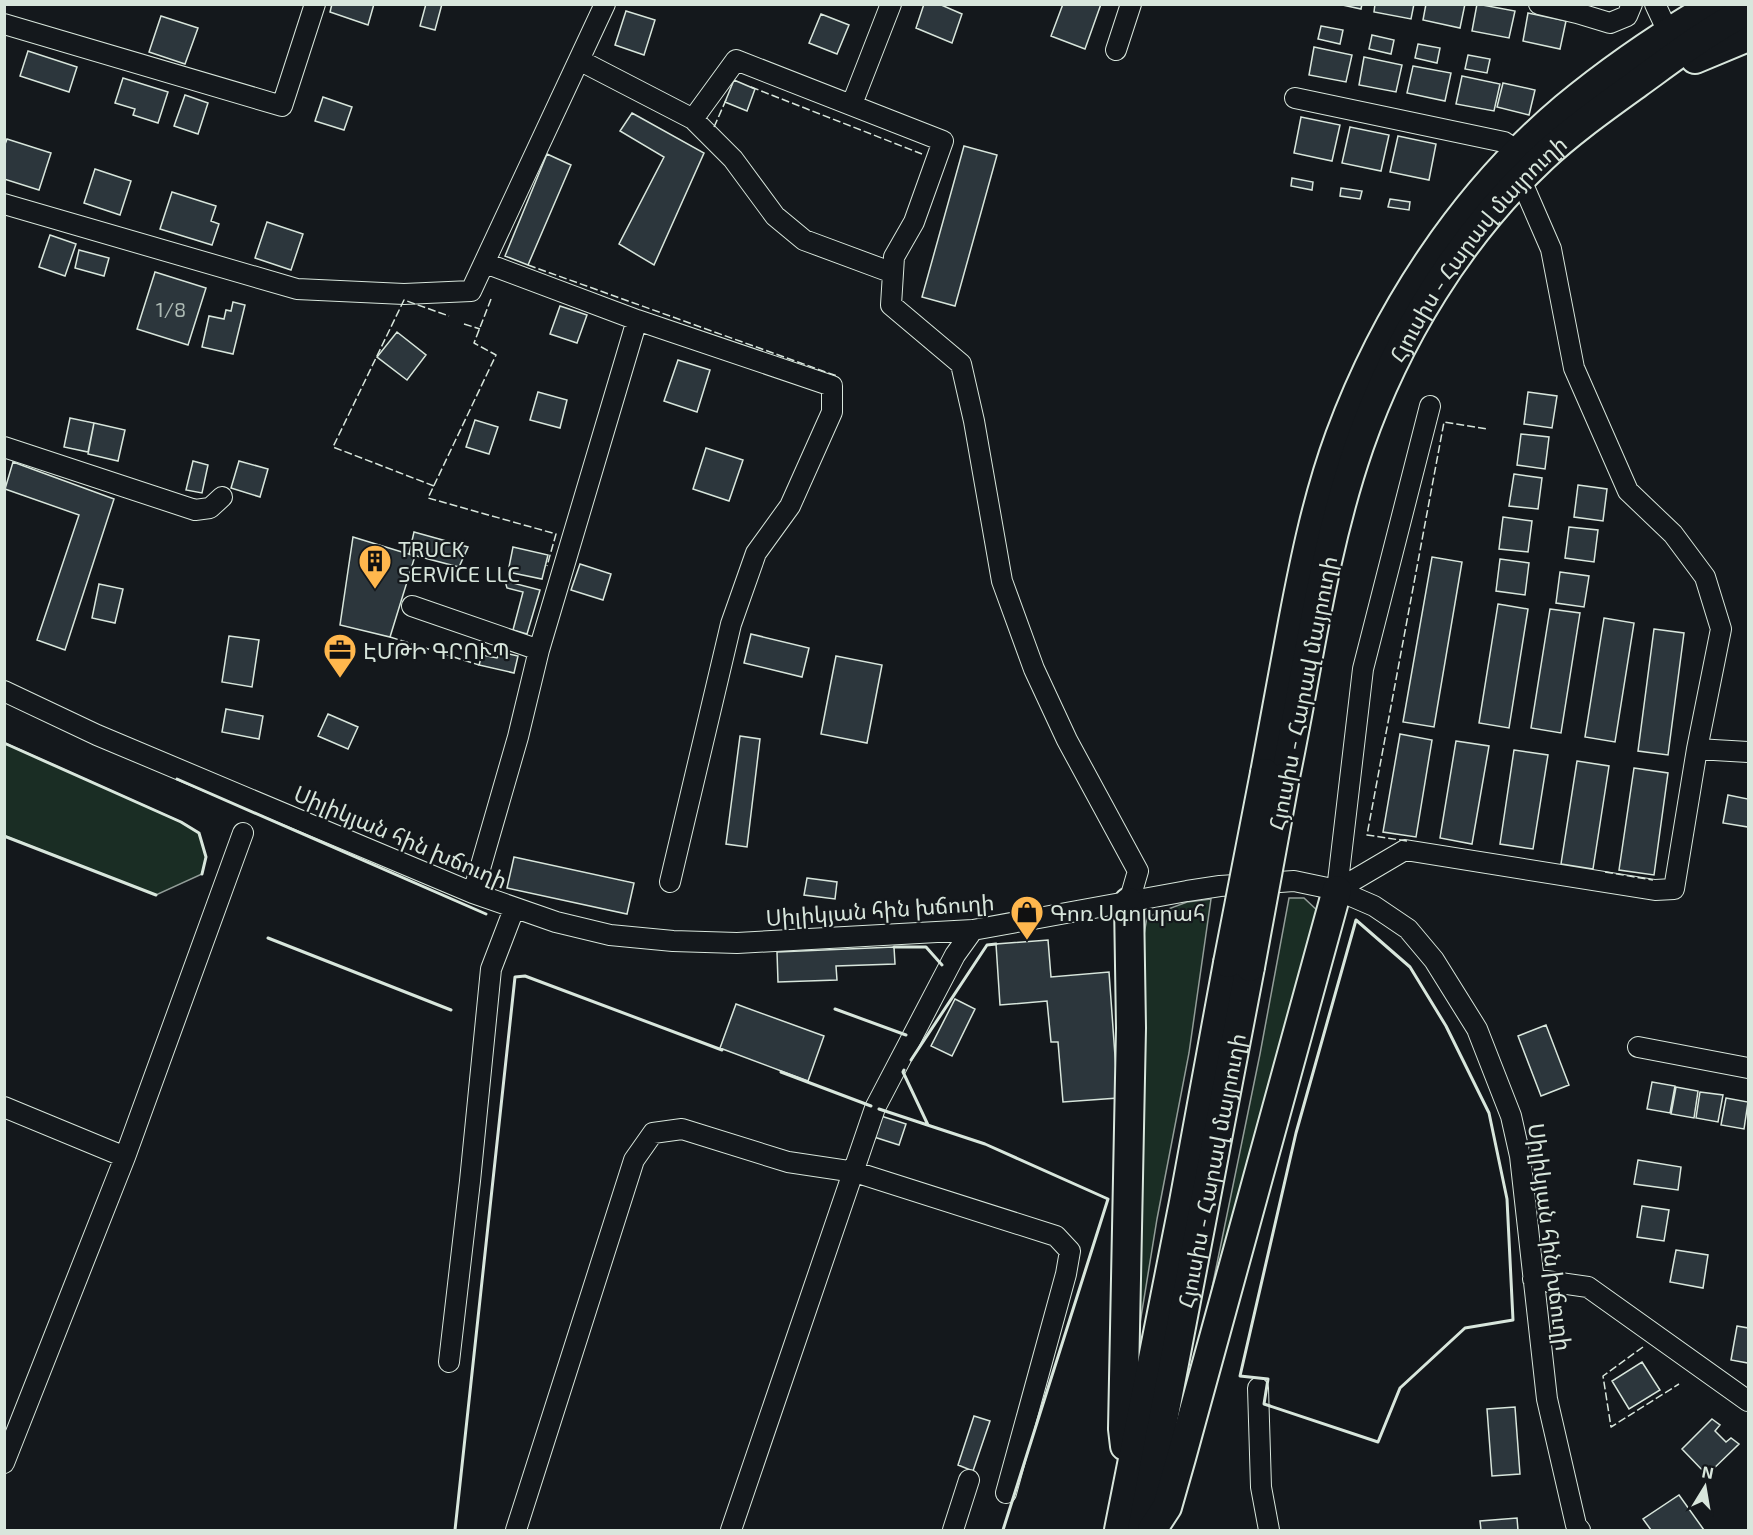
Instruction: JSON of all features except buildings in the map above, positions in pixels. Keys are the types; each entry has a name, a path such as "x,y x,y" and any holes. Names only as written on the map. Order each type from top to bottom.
{"highway":[{"name":"Հյուսիս - Հարավ մայրուղի","path":"1282,740 1305,558 1330,468 1351,408 1385,334 1422,273 1478,197 1519,152 1564,110 1638,52 1715,4"},
{"name":"Հյուսիս - Հարավ մայրուղի","path":"1142,1530 1239,965 1275,775 1326,563 1358,447 1395,359 1442,278 1479,228 1521,180 1588,118 1689,46 1749,10"},
{"path":"1628,90 1749,36"},
{"path":"1152,1530 1167,1507 1337,890"},
{"path":"1130,902 1131,1029 1123,1429 1130,1478"},
{"name":"Հյուսիս - Հարավ մայրուղի","path":"1119,1530 1184,1202 1239,965"}],"street":[{"path":"4,24 282,106 315,4"},
{"path":"4,204 297,289 404,294 471,291 605,4"},
{"path":"852,104 891,4"},
{"path":"1116,50 1131,4"},
{"path":"1539,4 1610,23 1627,16 1632,4"},
{"path":"1655,4 1668,32"},
{"path":"579,60 693,118 733,159 775,216 804,240 893,273"},
{"path":"693,118 736,60 943,141 914,222 894,257 891,305 961,364 974,421 1002,581 1034,669 1066,740 1138,871 1130,902"},
{"path":"1295,98 1504,142 1519,152"},
{"path":"1337,890 1406,850 1655,890 1674,889 1697,748 1721,629 1705,577 1673,534 1628,491 1574,368 1551,249 1521,180"},
{"path":"484,263 638,320 832,386 831,412 790,506 756,553 730,624 670,882"},
{"path":"473,893 518,737 538,650 638,320"},
{"path":"1337,890 1363,669 1430,406"},
{"path":"4,447 195,510 210,508 222,497"},
{"path":"411,606 538,650"},
{"name":"Սիլիկյան հին խճուղի","path":"4,691 97,735 473,893 513,909 610,935 673,941 737,943 973,930 1220,886 1294,881 1337,890 1374,906 1408,929 1434,960 1477,1029 1511,1116 1521,1156 1547,1399 1576,1525 1580,1530"},
{"path":"1697,748 1749,752"},
{"path":"4,1463 125,1157 243,833"},
{"path":"449,1362 491,969 513,909"},
{"path":"731,1530 875,1108 955,956 973,930"},
{"path":"1638,1047 1749,1068"},
{"path":"4,1107 125,1157"},
{"path":"516,1530 634,1160 653,1133 682,1129 788,1162 855,1172 1056,1236 1070,1251 1066,1274 1006,1492"},
{"path":"1533,1279 1588,1287 1749,1401"},
{"path":"1258,1388 1261,1487 1269,1530"},
{"path":"953,1530 969,1480"}],"green space":[{"path":"5,743 181,822 199,833 206,857 202,874 156,895 5,836"},
{"path":"1289,898 1304,898 1320,913 1191,1390 1260,1054"},
{"path":"1211,899 1189,1053 1157,1219 1135,1354 1141,953 1147,917 1187,902"}],"fence":[{"path":"751,87 922,154"},
{"path":"714,127 726,100"},
{"path":"528,265 837,376"},
{"path":"491,299 474,343 496,355 428,498 556,534 547,566"},
{"path":"434,486 333,447 404,300 449,316"},
{"path":"464,324 480,329"},
{"path":"1407,841 1367,835 1444,422 1487,429"},
{"path":"459,567 477,574"},
{"path":"390,637 479,665"},
{"path":"1605,872 1653,880"},
{"path":"1643,1347 1603,1376 1611,1427 1679,1384"}],"wall":[{"path":"4,743 181,822 199,833 206,857 202,874"},
{"path":"177,779 486,914"},
{"path":"4,836 156,895"},
{"path":"1356,920 1410,967 1446,1026 1489,1113 1507,1199 1513,1320 1465,1328 1400,1388 1378,1442 1264,1404 1268,1379 1240,1376 1296,1133 1356,920"},
{"path":"268,938 451,1010"},
{"path":"911,1060 987,945 996,944"},
{"path":"894,947 926,947 942,965"},
{"path":"455,1530 515,977 525,976 722,1050"},
{"path":"835,1009 906,1035"},
{"path":"904,1070 928,1125"},
{"path":"781,1072 871,1106"},
{"path":"879,1109 985,1144 1108,1199 1003,1530"}],"place":[{"name":"TRUCK SERVICE LLC","path":"375,590"},
{"name":"ԷՄԹԻ ԳՐՈՒՊ","path":"340,679"},
{"name":"Գոռ Սգո սրահ","path":"1027,941"}]}
